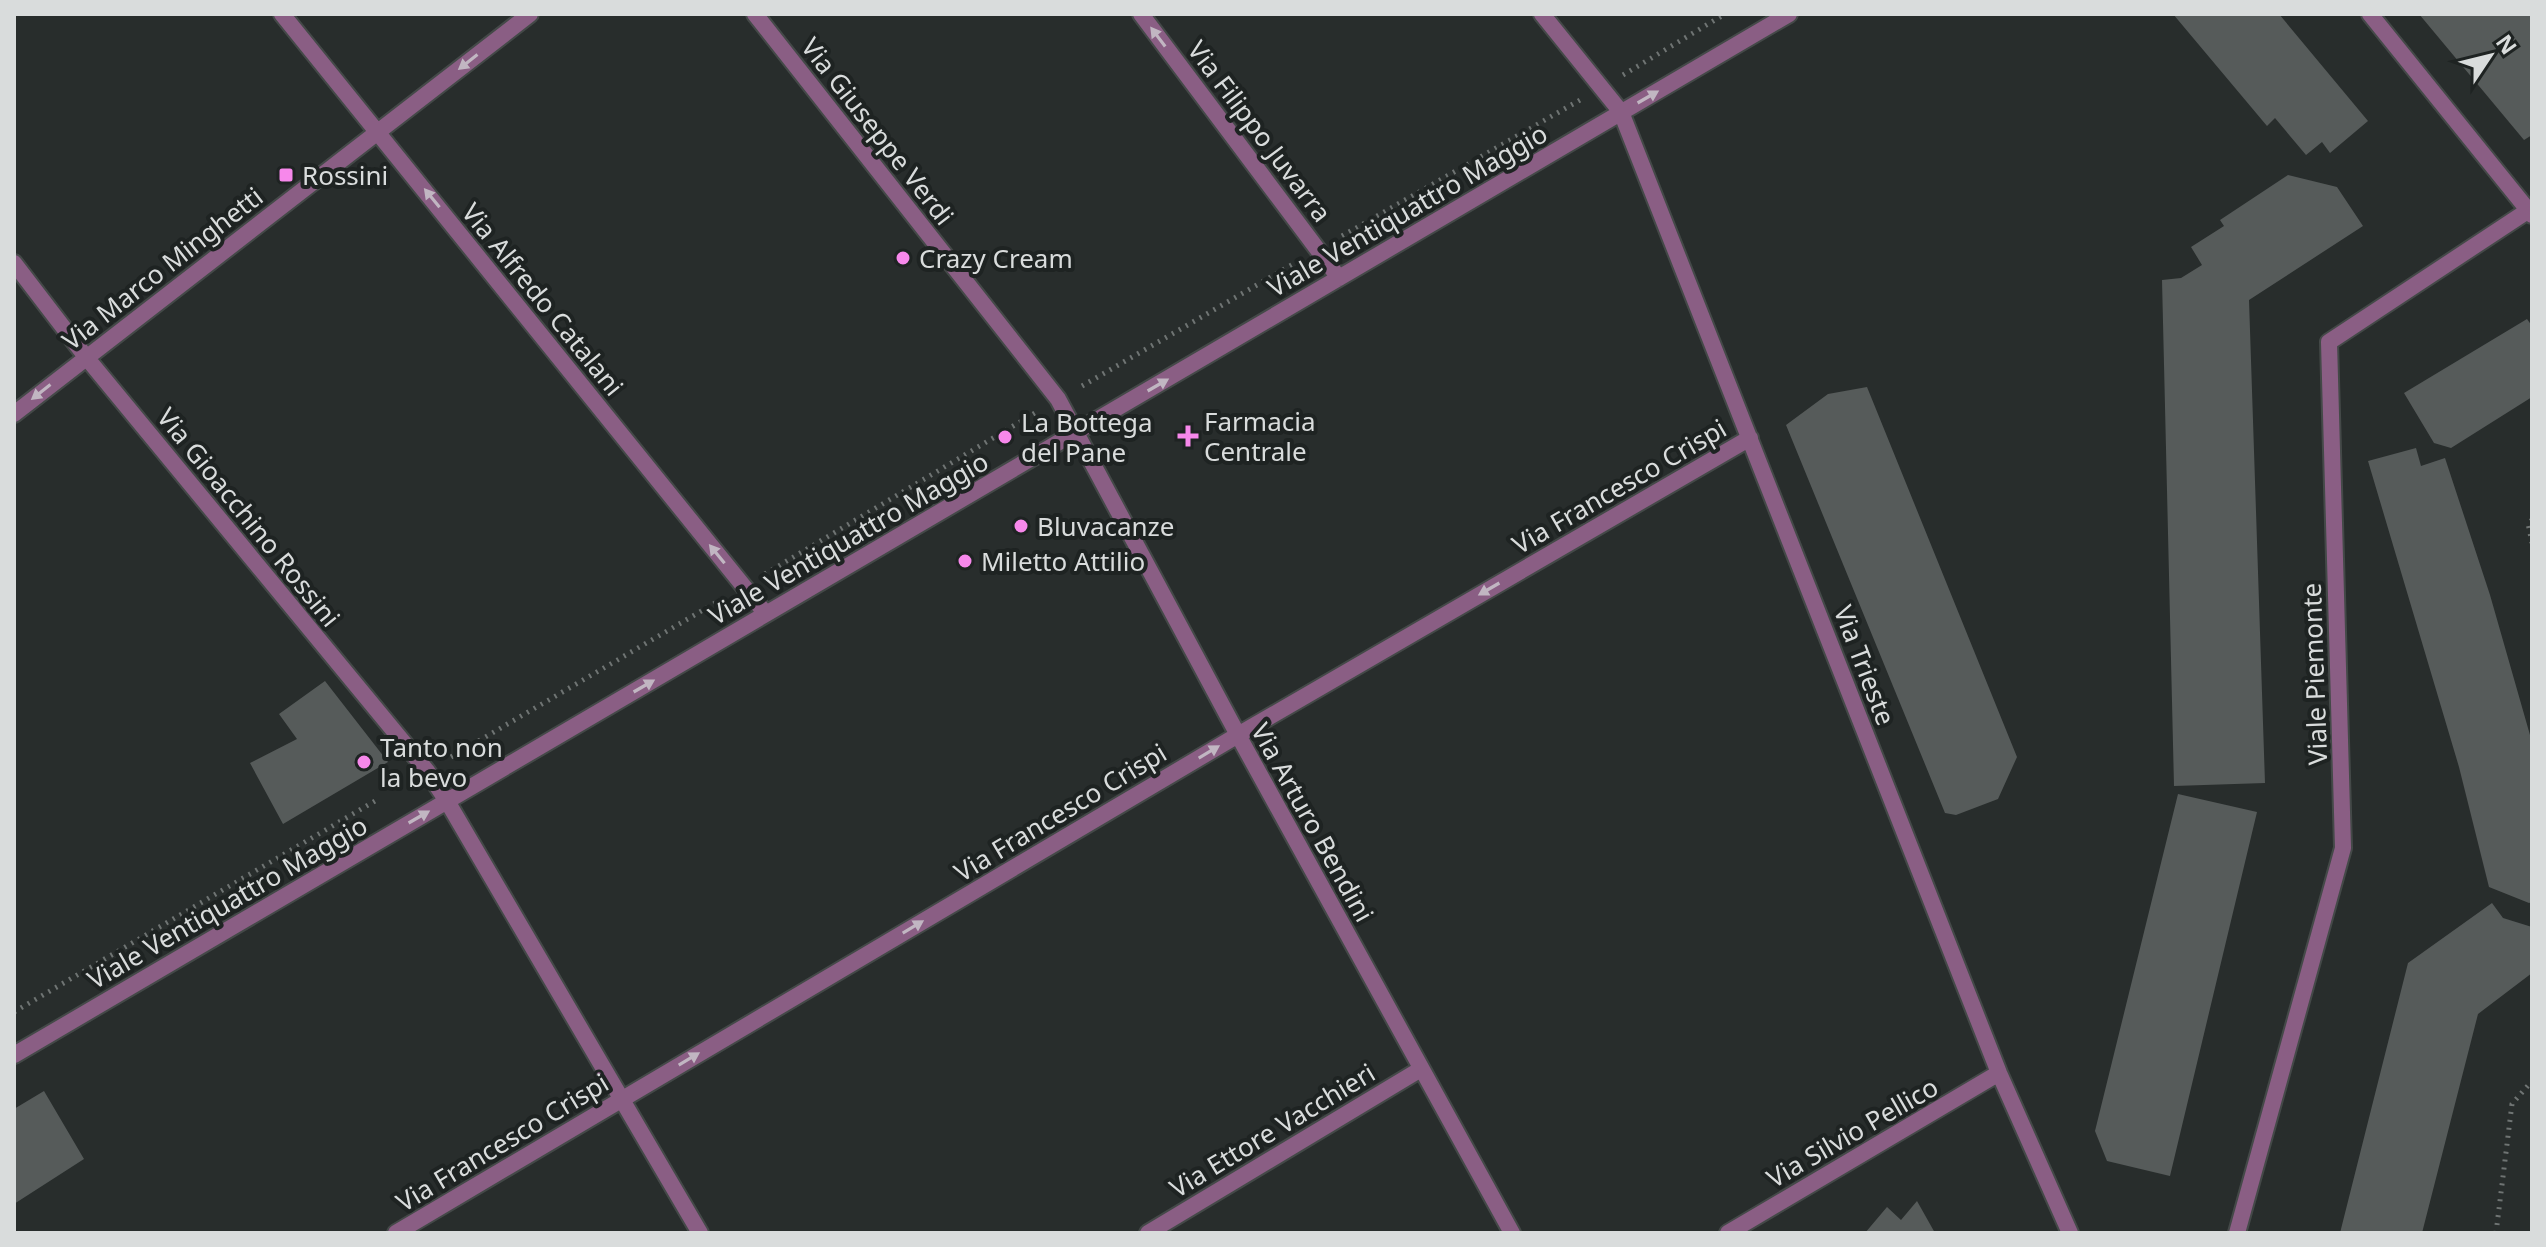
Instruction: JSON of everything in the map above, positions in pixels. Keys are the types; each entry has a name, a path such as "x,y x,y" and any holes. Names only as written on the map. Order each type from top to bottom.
{"street":[{"name":"Via Alfredo Catalani","path":"282,14 766,614"},
{"name":"Via Marco Minghetti","path":"14,414 530,14"},
{"name":"Via Giuseppe Verdi","path":"755,14 1058,399 1078,432"},
{"name":"Via Filippo Juvarra","path":"1141,14 1339,278"},
{"name":"Via Trieste","path":"1542,14 1621,112 1999,1073 2070,1233"},
{"name":"Viale Ventiquattro Maggio","path":"14,1055 1789,14"},
{"path":"2370,14 2531,211"},
{"name":"Viale Piemonte","path":"2237,1233 2343,848 2329,342 2531,211"},
{"name":"Via Gioacchino Rossini","path":"14,263 86,357 427,771 700,1233"},
{"name":"Via Arturo Bendini","path":"1078,432 1238,735 1512,1233"},
{"name":"Via Francesco Crispi","path":"396,1233 1238,735 1750,438"},
{"name":"Via Ettore Vacchieri","path":"1148,1233 1421,1069"},
{"name":"Via Silvio Pellico","path":"1728,1233 1999,1073"}],"path":[{"path":"2532,520 2528,523 2532,543"},
{"path":"14,1012 375,801"},
{"path":"2496,1233 2512,1104 2532,1081"}],"building":[{"path":"2173,14 2279,14 2368,121 2330,153 2322,142 2306,155 2275,118 2267,126"},
{"path":"2419,14 2532,14 2532,135 2524,140"},
{"path":"2288,175 2337,187 2363,226 2249,300 2265,783 2174,786 2162,280 2181,278 2202,265 2191,247 2224,226 2220,220"},
{"path":"2527,319 2532,326 2532,397 2451,448 2434,443 2404,393"},
{"path":"1867,387 2017,757 1998,799 1956,815 1945,813 1786,425 1828,394"},
{"path":"2416,448 2421,466 2445,458 2490,595 2532,742 2532,902 2529,903 2489,887 2459,767 2368,461"},
{"path":"325,681 388,762 283,824 250,763 297,739 279,714"},
{"path":"2178,794 2257,812 2170,1176 2107,1161 2095,1131"},
{"path":"2492,903 2503,918 2532,927 2532,973 2478,1014 2422,1233 2340,1233 2408,963"},
{"path":"44,1091 84,1159 14,1204 14,1109"},
{"path":"1917,1201 1935,1233 1865,1233 1887,1207 1901,1220"}],"place":[{"name":"Rossini","path":"286,175"},
{"name":"Crazy Cream","path":"903,258"},
{"name":"Farmacia Centrale","path":"1188,436"},
{"name":"La Bottega del Pane","path":"1005,437"},
{"name":"Bluvacanze","path":"1021,526"},
{"name":"Miletto Attilio","path":"965,561"},
{"name":"Tanto non la bevo","path":"364,762"}]}
